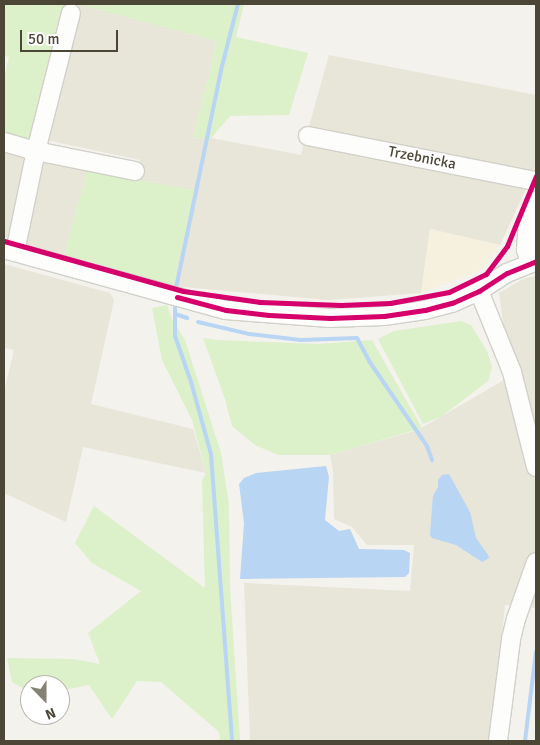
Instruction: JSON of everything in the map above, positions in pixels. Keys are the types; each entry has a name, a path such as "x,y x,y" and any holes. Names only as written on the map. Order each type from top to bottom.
{"street":[{"path":"71,13 9,251 226,310 269,315 330,318 384,316 426,310 452,303 533,262 526,250 528,221 536,202"},
{"name":"Trzebnicka","path":"308,136 536,181"},
{"path":"4,142 36,151 135,171"},
{"path":"479,291 512,372 536,467"},
{"path":"498,741 511,639 536,562"}],"shaded area":[{"path":"79,4 217,41 193,138 211,138 301,155 329,55 536,95 536,167 500,245 430,229 421,293 328,300 173,286 194,190 137,180 140,160 46,140"},
{"path":"4,148 20,152 27,164 9,238 4,237"},
{"path":"50,160 88,168 64,256 20,244 39,166"},
{"path":"430,229 500,245 481,270 421,293"},
{"path":"4,264 110,293 114,300 91,404 193,429 206,473 83,447 66,522 4,493 4,392 14,350 4,348"},
{"path":"536,276 536,608 505,605 491,741 250,741 244,583 410,591 414,545 367,545 352,527 334,519 333,471 330,455 418,430 504,380 519,375 504,329 499,293 525,278"}],"green space":[{"path":"4,4 66,4 35,134 27,140 4,136 4,79 9,57 4,56"},
{"path":"77,4 244,4 236,37 308,53 289,115 230,116 211,138 193,138 217,41"},
{"path":"88,168 137,180 195,190 173,286 85,260 64,256"},
{"path":"167,305 172,319 185,340 221,453 229,504 230,587 240,741 220,741 219,732 161,682 137,681 112,719 89,685 70,689 70,675 20,675 20,686 12,682 7,658 73,659 100,664 88,633 141,591 92,563 75,543 94,506 205,588 202,481 206,473 192,420 162,360 152,308"},
{"path":"461,321 471,325 487,351 492,367 488,381 442,416 423,424 378,339 394,331"},
{"path":"203,338 319,344 372,340 422,428 330,455 278,455 255,445 232,426 225,399"}],"water":[{"path":"326,466 329,477 325,520 339,531 350,529 359,549 404,550 410,553 409,573 405,577 240,579 244,523 239,484 244,478 256,473"},
{"path":"449,474 470,512 476,538 488,555 489,558 482,562 456,545 432,538 430,535 433,496 438,487 438,480 442,475"}],"waterway":[{"path":"176,288 221,70 238,4"},
{"path":"175,306 175,336 191,382 211,454 232,741"},
{"path":"175,314 187,318"},
{"path":"198,322 249,334 301,340 357,338 369,361 427,446 432,460"},
{"path":"525,741 536,652"}],"cycle path":[{"path":"4,241 183,291 260,302 341,305 390,303 449,292 486,274 507,246 536,176"},
{"path":"177,297 226,310 269,315 330,318 384,316 425,310 452,303 479,291 507,273 536,261"}]}
